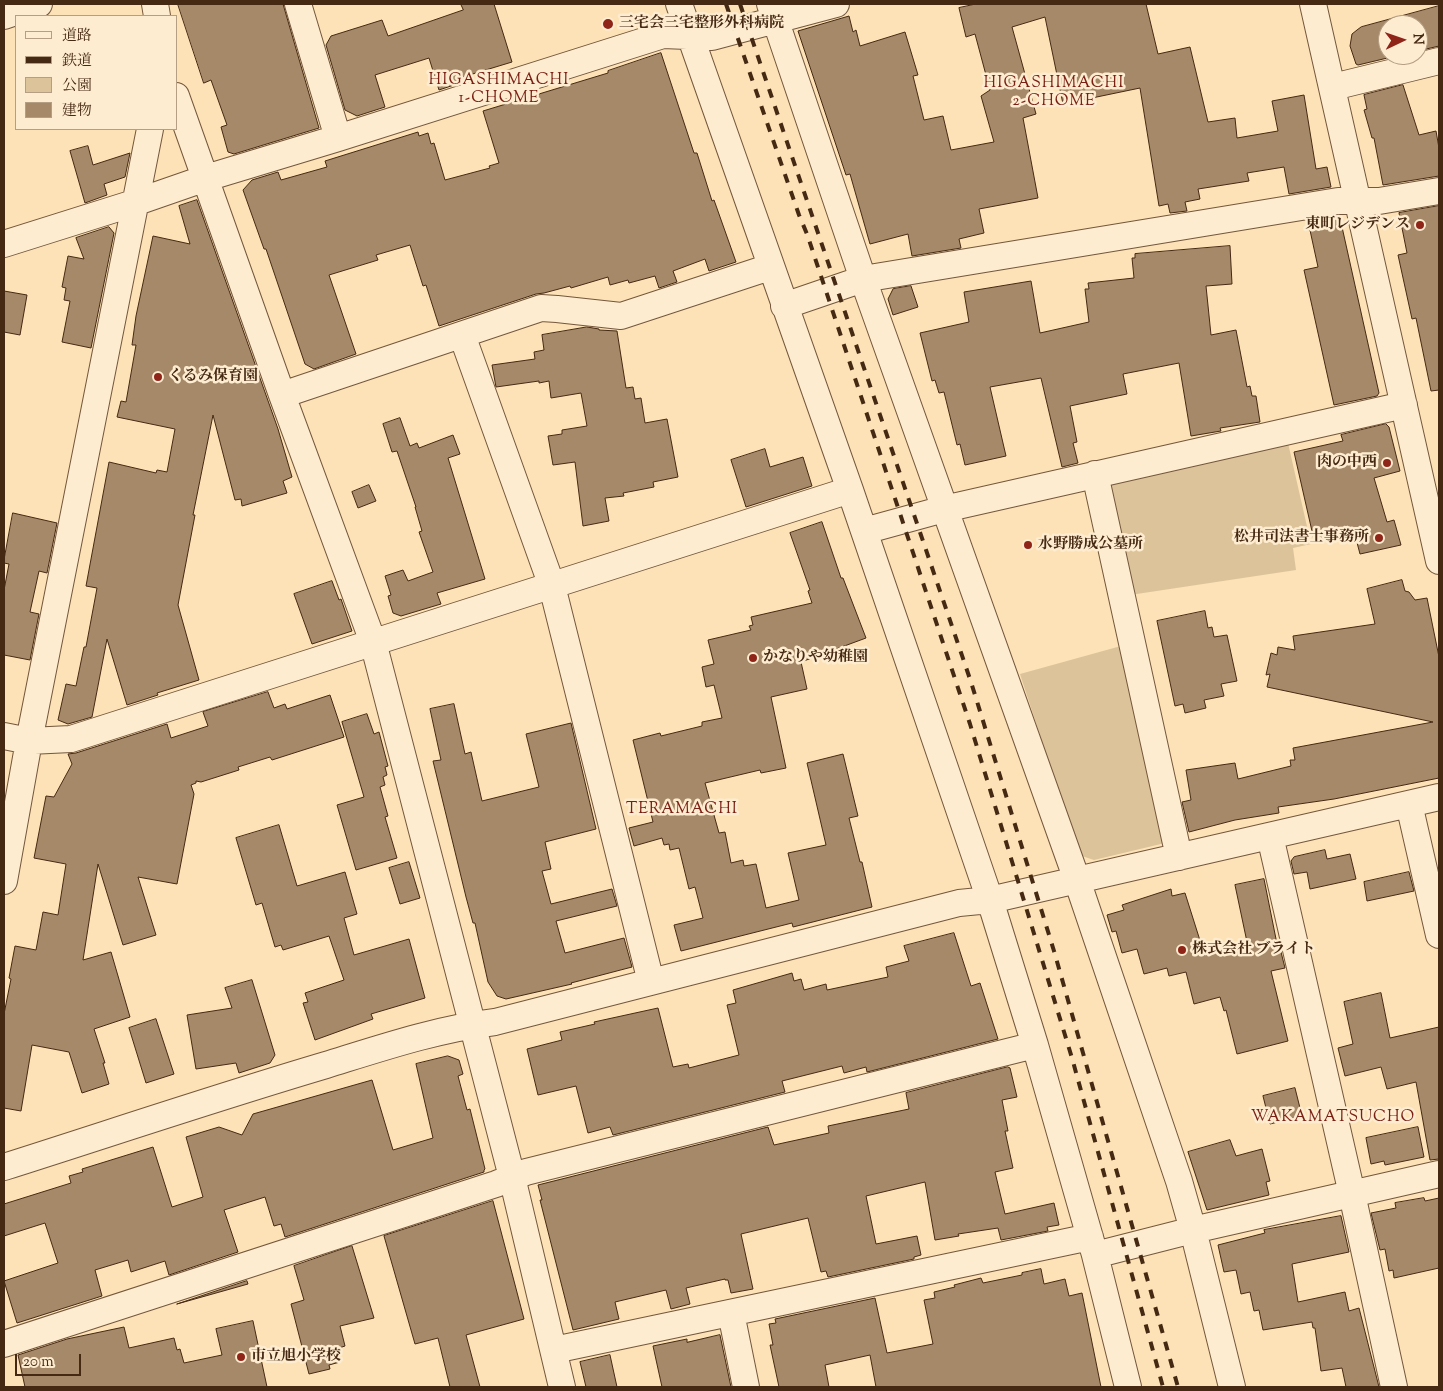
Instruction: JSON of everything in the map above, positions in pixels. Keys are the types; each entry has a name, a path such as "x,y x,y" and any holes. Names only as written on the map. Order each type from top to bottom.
{"street":[{"path":"4,16 39,4"},
{"path":"298,4 338,138"},
{"path":"679,4 850,490 990,900 1035,1044 1093,1246 1128,1387"},
{"path":"4,244 206,178 663,35 712,36 773,12 836,4"},
{"path":"1313,4 1439,561"},
{"path":"773,12 863,279 1077,880 1179,1181 1232,1387"},
{"path":"1332,87 1439,61"},
{"path":"178,101 282,395 373,642 512,1177 562,1387"},
{"path":"4,881 29,741 150,130"},
{"path":"784,306 863,279 1338,201 1379,201 1439,191"},
{"path":"282,395 540,308 557,308 620,316 770,267"},
{"path":"462,335 552,586 651,982"},
{"path":"864,531 944,509 1404,405"},
{"path":"1095,474 1179,857"},
{"path":"4,736 29,741 71,738 850,490"},
{"path":"4,1167 292,1075 412,1040 472,1025 495,1022 959,903 990,900 1439,797"},
{"path":"1409,804 1439,935"},
{"path":"1270,836 1394,1387"},
{"path":"4,1344 496,1184 526,1172 1035,1044"},
{"path":"554,1350 731,1313 1093,1246 1193,1230 1439,1174"},
{"path":"731,1313 746,1387"}],"green space":[{"path":"1288,443 1311,544 1293,548 1296,570 1130,595 1109,482"},
{"path":"1121,646 1165,843 1094,860 1079,855 1020,674"}],"building":[{"path":"178,4 283,4 319,128 234,154 228,152 221,127 227,125 211,80 204,83"},
{"path":"461,4 494,4 512,62 456,79 457,84 439,90 429,58 375,75 385,107 357,116 345,110 326,45 331,36 382,20 388,36 463,10"},
{"path":"976,4 1146,4 1158,54 1190,47 1208,122 1235,118 1237,138 1278,131 1272,101 1304,95 1316,169 1327,167 1331,187 1289,194 1284,167 1247,173 1249,181 1198,189 1200,199 1185,202 1187,211 1170,213 1168,204 1159,206 1140,88 1063,104 1045,17 1012,27 1036,114 1023,118 1038,198 979,209 984,233 959,239 961,248 912,256 908,234 870,244 850,174 846,175 798,31 849,16 853,32 856,30 860,46 905,32 918,75 913,76 924,120 943,116 951,150 994,142 981,96 990,90 975,34 966,37 959,8"},
{"path":"1439,6 1439,46 1428,49 1428,15 1406,15"},
{"path":"1378,22 1378,60 1358,65 1350,46 1352,34 1361,27"},
{"path":"661,53 694,153 697,153 712,201 714,200 736,262 709,271 705,259 673,271 677,282 659,288 655,276 629,283 628,280 610,285 608,277 571,288 570,286 536,294 439,326 426,285 423,286 410,245 376,255 378,260 329,275 356,354 314,369 305,364 266,249 264,249 243,190 252,180 278,172 281,180 327,167 325,161 418,132 419,136 428,133 431,144 434,143 445,180 490,168 489,166 499,163 483,111 608,73 608,71"},
{"path":"1403,85 1419,135 1436,131 1439,148 1439,176 1383,185 1374,138 1372,138 1364,110 1367,109 1364,95"},
{"path":"88,146 93,165 130,153 125,177 104,184 107,195 85,203 70,151"},
{"path":"197,200 278,429 292,477 283,481 287,493 242,506 241,499 235,500 213,415 193,515 195,515 178,605 199,680 127,705 107,639 92,717 68,724 58,720 66,684 76,686 84,647 86,647 97,588 86,586 109,462 156,473 157,470 167,472 175,429 117,417 121,401 126,402 136,345 132,345 136,316 153,236 190,244 179,206"},
{"path":"1439,206 1439,390 1431,391 1416,318 1412,319 1398,255 1407,253 1399,213"},
{"path":"1337,216 1340,218 1379,393 1377,396 1334,405 1304,270 1318,267 1308,221"},
{"path":"109,227 114,233 91,348 62,342 70,301 64,300 66,288 62,287 68,256 84,259 76,238"},
{"path":"1230,246 1232,284 1206,286 1211,335 1236,330 1247,387 1250,386 1252,396 1256,396 1260,422 1220,428 1221,431 1191,436 1179,363 1123,374 1127,394 1070,406 1077,442 1073,443 1078,463 1062,467 1041,378 990,387 1006,456 965,465 960,444 957,445 944,392 939,393 935,380 932,381 920,333 969,322 964,292 1031,281 1040,333 1089,322 1085,289 1089,289 1088,283 1134,278 1132,258 1135,258 1135,254"},
{"path":"911,286 918,307 893,315 888,299 893,289"},
{"path":"4,291 27,295 20,335 4,332"},
{"path":"587,327 617,331 626,388 633,387 635,399 641,398 645,423 667,419 678,477 653,482 654,487 623,493 624,496 605,498 609,521 583,526 575,462 553,465 548,436 562,434 562,430 587,426 581,393 551,398 549,381 496,387 492,365 535,359 534,352 544,350 542,335"},
{"path":"400,418 410,446 417,443 419,448 453,435 460,454 448,458 485,579 437,593 441,604 401,616 393,613 388,596 391,595 385,576 403,570 408,581 433,572 419,532 422,531 416,507 397,451 392,452 383,424"},
{"path":"1386,424 1389,427 1400,471 1374,478 1387,522 1394,520 1401,545 1360,554 1354,531 1314,540 1294,452 1343,441 1341,435"},
{"path":"765,449 770,467 803,457 812,486 746,507 731,460"},
{"path":"369,485 376,501 358,508 352,492"},
{"path":"13,513 57,523 47,573 39,571 30,612 39,614 30,660 4,655 4,590 9,564 4,563 4,560"},
{"path":"822,522 841,578 843,578 866,638 801,662 807,689 771,697 786,768 761,773 760,770 705,783 719,833 725,832 731,863 743,860 744,866 756,864 766,908 799,900 788,853 826,845 807,763 843,754 858,816 849,818 860,862 862,862 872,907 793,927 792,923 681,951 674,925 703,918 695,887 689,889 679,848 670,850 669,844 664,845 662,838 634,846 629,828 653,822 633,740 660,733 661,736 702,726 702,722 722,718 714,685 706,687 702,667 714,664 708,640 751,630 749,626 753,625 751,617 812,603 808,591 810,590 790,533"},
{"path":"1402,580 1405,591 1409,592 1415,600 1427,598 1439,657 1439,778 1334,799 1278,807 1279,813 1235,820 1189,832 1182,802 1191,800 1186,770 1235,763 1238,779 1291,766 1290,760 1295,760 1293,748 1433,722 1267,687 1270,674 1266,675 1271,653 1277,655 1278,647 1295,650 1293,636 1375,624 1367,589"},
{"path":"332,581 339,600 341,599 352,631 312,644 294,594"},
{"path":"1205,611 1208,628 1212,627 1214,637 1227,635 1237,681 1221,684 1224,696 1204,700 1206,708 1185,713 1183,704 1175,706 1157,621"},
{"path":"268,692 274,708 285,704 287,709 330,695 344,737 272,760 270,757 238,767 239,770 201,782 196,781 196,783 191,785 194,794 177,884 138,877 156,935 123,945 98,864 83,960 111,952 130,1017 94,1029 105,1063 103,1063 109,1084 82,1093 69,1052 32,1045 21,1111 4,1108 4,1014 15,946 36,950 43,912 58,915 66,864 34,858 46,796 54,797 72,764 68,754 167,724 171,738 208,726 203,712"},
{"path":"454,704 465,754 471,752 482,801 539,787 526,734 571,723 596,829 545,842 551,869 542,871 551,904 612,889 617,906 556,921 565,953 624,938 632,967 572,984 506,999 497,996 488,982 475,923 473,923 466,897 433,761 441,760 430,709"},
{"path":"367,714 374,734 379,732 388,766 385,767 387,775 383,777 385,785 380,787 388,816 385,817 397,858 356,870 337,805 364,797 342,722"},
{"path":"279,825 297,886 345,872 357,914 344,918 354,955 409,939 425,998 371,1014 373,1019 315,1040 303,1003 308,1002 305,993 344,980 329,936 283,950 281,945 275,947 262,903 256,905 236,838"},
{"path":"1325,850 1327,859 1350,854 1356,879 1310,889 1307,872 1294,874 1291,861 1294,857"},
{"path":"409,862 420,898 400,904 389,868"},
{"path":"1409,872 1414,891 1367,901 1364,882"},
{"path":"1264,879 1277,944 1279,944 1285,968 1271,971 1288,1041 1237,1054 1226,1010 1224,1011 1220,997 1194,1004 1186,972 1169,976 1167,968 1144,974 1137,949 1122,953 1116,931 1112,932 1107,915 1124,910 1122,905 1171,889 1172,896 1185,893 1203,950 1247,942 1235,885"},
{"path":"954,933 971,986 980,983 998,1039 867,1072 866,1067 844,1073 842,1066 782,1081 785,1092 613,1135 610,1127 588,1133 576,1086 538,1095 527,1049 562,1040 560,1032 595,1024 594,1022 658,1008 673,1067 688,1064 689,1068 739,1055 727,1005 736,1003 733,990 792,973 794,981 801,979 804,990 826,984 827,990 888,977 886,967 909,961 904,946"},
{"path":"252,980 275,1055 270,1063 239,1073 236,1063 196,1069 187,1015 232,1008 225,988"},
{"path":"1381,993 1390,1038 1439,1027 1439,1159 1430,1160 1416,1082 1387,1089 1381,1067 1345,1076 1338,1048 1353,1044 1344,1002"},
{"path":"156,1019 174,1074 146,1083 129,1028"},
{"path":"448,1056 459,1060 463,1074 458,1076 467,1110 470,1109 485,1169 484,1172 285,1237 281,1224 274,1226 265,1197 224,1210 238,1252 169,1275 165,1261 131,1272 128,1260 95,1270 102,1296 17,1323 4,1281 58,1263 45,1223 4,1236 4,1204 71,1183 69,1176 83,1172 82,1169 153,1147 172,1207 203,1197 186,1137 219,1127 242,1135 253,1114 372,1080 393,1150 433,1138 416,1064"},
{"path":"1010,1068 1017,1097 1002,1100 1008,1131 1005,1131 1013,1168 995,1172 1005,1214 1054,1203 1059,1225 1047,1227 1048,1231 1001,1240 998,1228 958,1234 959,1236 935,1240 925,1182 866,1196 876,1244 917,1236 921,1255 914,1257 914,1259 828,1277 826,1271 821,1272 808,1218 741,1234 753,1289 731,1293 728,1280 725,1279 686,1288 690,1304 671,1309 666,1290 615,1302 619,1319 573,1330 540,1200 542,1200 538,1185 768,1127 774,1145 829,1133 828,1126 909,1109 906,1093"},
{"path":"1295,1088 1302,1116 1270,1124 1263,1096"},
{"path":"1418,1127 1424,1157 1385,1165 1384,1161 1371,1164 1366,1138"},
{"path":"1230,1140 1236,1156 1262,1149 1270,1181 1266,1182 1269,1195 1207,1210 1188,1152"},
{"path":"1424,1198 1425,1201 1439,1198 1439,1268 1394,1278 1393,1270 1389,1271 1385,1249 1380,1250 1371,1213 1396,1208 1395,1203"},
{"path":"493,1201 524,1319 466,1335 480,1387 450,1387 438,1338 415,1344 384,1236"},
{"path":"1341,1216 1349,1252 1292,1264 1298,1302 1345,1292 1349,1311 1359,1308 1379,1387 1346,1387 1342,1368 1321,1371 1315,1328 1313,1328 1312,1322 1263,1330 1259,1310 1254,1311 1250,1292 1241,1294 1236,1270 1224,1272 1218,1245 1265,1233 1264,1230"},
{"path":"352,1246 374,1318 340,1326 345,1346 336,1349 340,1362 329,1365 330,1369 309,1374 291,1304 304,1300 294,1266"},
{"path":"1041,1269 1044,1284 1065,1279 1069,1296 1082,1293 1101,1387 876,1387 870,1355 825,1365 829,1387 779,1387 770,1345 773,1345 769,1324 776,1323 775,1319 875,1298 887,1353 933,1344 924,1300 935,1298 934,1292 981,1278 983,1283"},
{"path":"247,1281 248,1284 177,1304"},
{"path":"253,1321 267,1387 25,1387 18,1355 67,1339 124,1327 129,1348 174,1338 177,1350 180,1349 184,1363 222,1355 216,1329"},
{"path":"720,1335 731,1387 662,1387 653,1346 687,1339 687,1342"},
{"path":"610,1355 617,1387 586,1387 580,1362"}],"railway":[{"path":"726,4 807,234 970,724 1072,1058 1163,1387"},
{"path":"740,4 971,682 1054,951 1178,1387"}],"place":[{"name":"三宅会三宅整形外科病院","path":"608,24"},
{"name":"東町レジデンス","path":"1420,225"},
{"name":"くるみ保育園","path":"158,377"},
{"name":"肉の中西","path":"1387,463"},
{"name":"松井司法書士事務所","path":"1379,538"},
{"name":"水野勝成公墓所","path":"1028,545"},
{"name":"かなりや幼稚園","path":"753,658"},
{"name":"株式会社 ブライト","path":"1182,950"},
{"name":"市立旭小学校","path":"241,1357"}],"district":[{"name":"HIGASHIMACHI 1-CHOME","path":"499,90"},
{"name":"HIGASHIMACHI 2-CHOME","path":"1054,93"},
{"name":"TERAMACHI","path":"682,810"},
{"name":"WAKAMATSUCHO","path":"1333,1118"}]}
